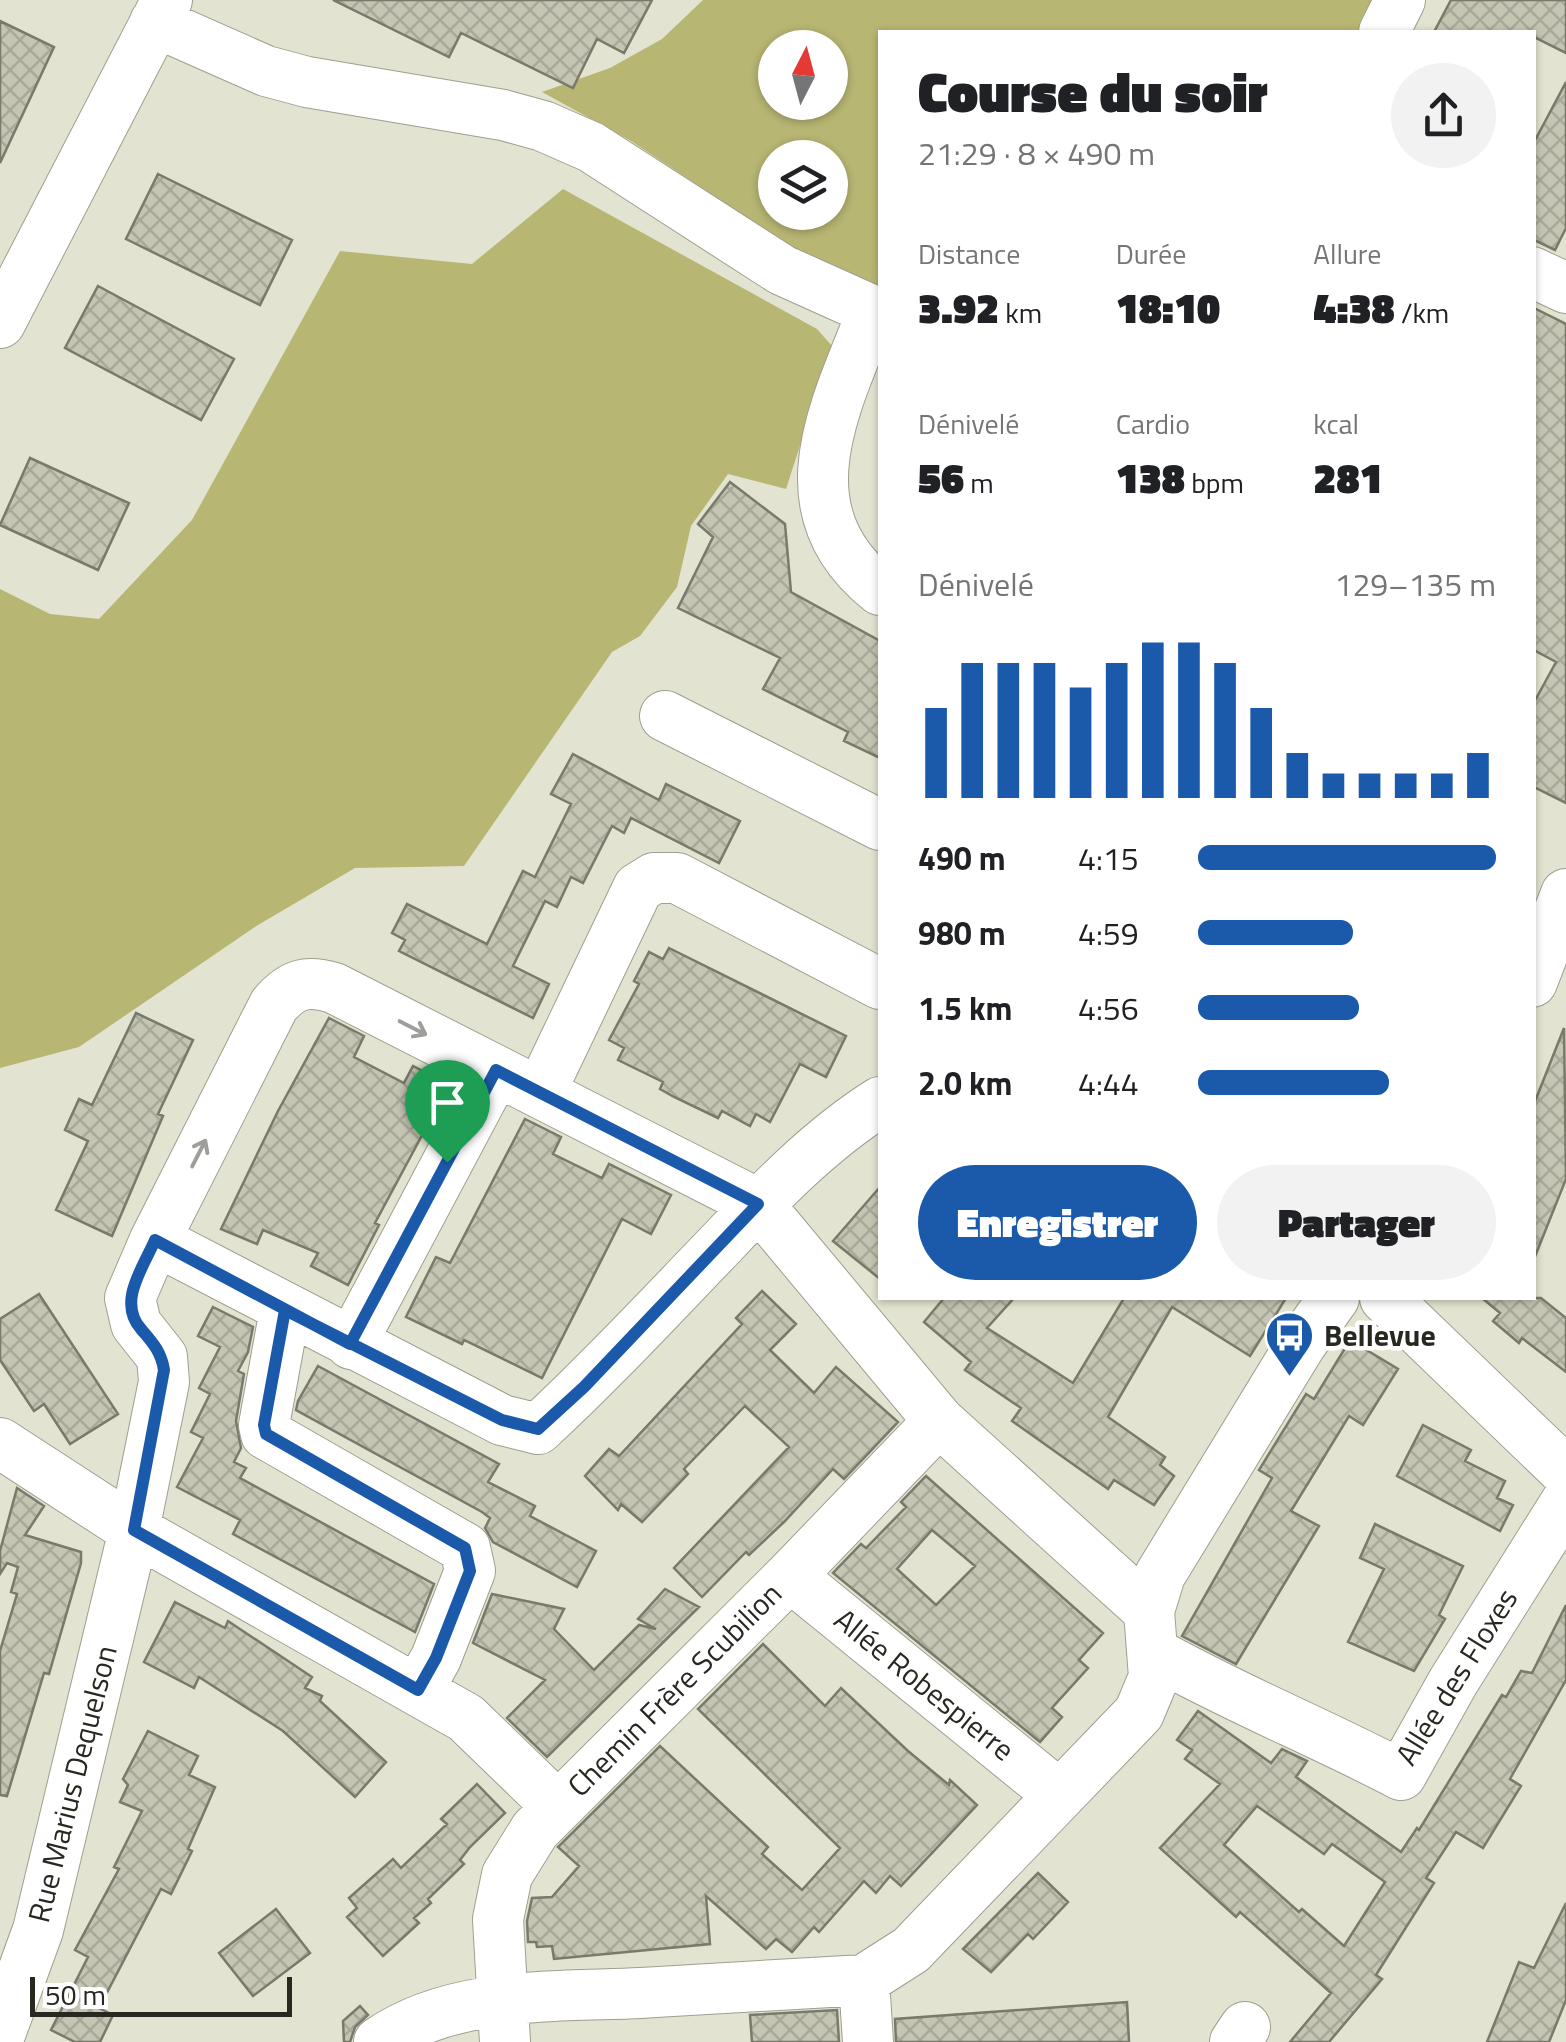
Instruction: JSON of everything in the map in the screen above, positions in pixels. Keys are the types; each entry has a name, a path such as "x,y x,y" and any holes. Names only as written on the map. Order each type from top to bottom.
{"street":[{"path":"1385,30 1400,0"},
{"path":"0,323 161,11 266,71 307,82 503,115 542,126 591,147 782,270 876,313 824,446 821,480 824,513 836,542 860,574 878,588"},
{"path":"1536,274 1566,288"},
{"path":"665,716 878,824"},
{"path":"1536,870 1566,896 1536,972"},
{"path":"540,1093 638,888 654,878 677,878 878,983"},
{"name":"Rue Marius Dequelson","path":"0,2034 38,1930 134,1530 164,1370 156,1345 136,1324 130,1298 155,1240 274,1004 289,987 313,982 334,988 496,1070"},
{"path":"350,1344 496,1070 758,1204 876,1312 939,1421 1152,1632"},
{"path":"155,1240 502,1420 538,1429 584,1387 758,1204 844,1125 878,1103"},
{"path":"380,2042 409,2025 442,2013 504,2021 864,1980 911,1950 1139,1713 1154,1677 1152,1632 1160,1575 1333,1300"},
{"path":"1386,1300 1566,1472"},
{"path":"285,1310 264,1425 266,1434 465,1548 470,1571 436,1658 418,1690"},
{"name":"Chemin Frère Scubilion","path":"504,2021 498,1919 508,1875 534,1830 790,1576 939,1421"},
{"path":"0,1444 134,1530 466,1718 558,1806"},
{"name":"Allée des Floxes","path":"1152,1632 1247,1702 1401,1775 1453,1682 1566,1502"},
{"name":"Allée Robespierre","path":"790,1576 1058,1794"},
{"path":"864,1980 868,2042"}],"shaded area":[{"path":"703,0 1377,0 1360,30 878,30 878,297 855,289 766,230 848,230 848,140 758,140 758,225 631,141 542,92 610,68 662,39"},
{"path":"563,189 817,329 832,346 786,489 728,474 691,526 677,587 640,636 612,652 464,866 355,868 258,925 79,1047 0,1068 0,589 50,614 99,619 192,520 340,251 472,264"}],"building":[{"path":"333,0 652,0 624,53 597,39 573,88 461,33 449,57"},
{"path":"1451,0 1566,0 1566,53 1536,38 1536,30 1435,30"},
{"path":"0,21 54,47 0,163"},
{"path":"1566,82 1566,228 1555,250 1536,241 1536,138"},
{"path":"158,174 292,240 260,305 126,239"},
{"path":"98,286 234,359 201,420 65,348"},
{"path":"1536,309 1566,324 1566,803 1536,788 1536,699 1556,662 1536,651"},
{"path":"30,458 129,503 98,570 0,525"},
{"path":"730,482 785,524 791,592 878,640 878,757 844,741 848,732 763,689 780,658 678,608 713,537 698,524"},
{"path":"573,754 659,800 666,784 740,821 719,863 631,818 624,833 612,826 583,883 571,877 557,907 545,901 513,966 549,984 533,1018 399,951 405,940 392,933 407,904 487,944 523,871 535,877 571,804 551,794"},
{"path":"669,948 846,1036 826,1077 800,1064 770,1122 756,1114 750,1126 722,1111 718,1118 674,1097 660,1089 663,1082 618,1060 624,1048 609,1040 639,984 634,981 649,952 663,959"},
{"path":"136,1013 193,1040 158,1114 163,1116 112,1236 56,1210 88,1141 65,1130 79,1099 92,1105"},
{"path":"329,1018 364,1036 354,1057 404,1083 413,1066 449,1085 375,1223 379,1225 348,1285 311,1266 318,1253 263,1230 257,1244 221,1229 278,1111"},
{"path":"1564,1028 1566,1179 1536,1254 1536,1099"},
{"path":"525,1119 561,1137 553,1154 602,1178 609,1164 671,1195 651,1234 622,1219 542,1378 406,1317 436,1257 450,1263"},
{"path":"878,1189 878,1277 833,1241"},
{"path":"762,1291 796,1324 770,1350 814,1393 836,1367 898,1422 844,1479 833,1469 784,1522 749,1555 746,1552 702,1597 674,1568 789,1447 745,1406 684,1469 688,1474 642,1522 621,1504 618,1510 585,1476 609,1449 619,1456 742,1324 736,1318"},
{"path":"39,1294 118,1414 70,1444 44,1404 34,1411 0,1360 0,1319"},
{"path":"1541,1298 1566,1318 1566,1372 1522,1338 1519,1343 1493,1321 1500,1313 1484,1300"},
{"path":"942,1300 1012,1300 987,1328 1073,1383 1123,1300 1285,1300 1250,1356 1172,1307 1108,1417 1165,1457 1160,1465 1174,1476 1154,1505 1114,1480 1108,1489 1012,1421 1021,1408 965,1370 971,1362 924,1322"},
{"path":"213,1307 253,1327 248,1352 238,1371 244,1374 236,1421 241,1448 234,1462 246,1468 240,1478 434,1584 415,1632 233,1534 240,1520 177,1487 203,1438 191,1432 210,1394 199,1388 220,1347 198,1336"},
{"path":"1350,1340 1398,1369 1363,1425 1349,1416 1291,1511 1319,1526 1236,1664 1182,1636 1272,1478 1259,1470 1306,1394 1314,1399"},
{"path":"318,1366 499,1464 488,1482 535,1506 530,1516 596,1551 577,1587 493,1542 485,1528 490,1518 482,1512 296,1410"},
{"path":"1423,1425 1471,1450 1465,1461 1505,1481 1497,1498 1513,1505 1500,1531 1397,1476"},
{"path":"926,1476 1103,1633 1079,1660 1088,1668 1052,1708 1062,1717 1040,1742 833,1573 861,1544 866,1548 906,1507 901,1502","holes":["932,1530 975,1566 936,1605 897,1569"]},
{"path":"17,1488 44,1506 25,1535 81,1552 81,1563 49,1674 44,1673 7,1796 0,1795 0,1651 17,1594 11,1592 18,1567 7,1563 0,1574 0,1551"},
{"path":"1375,1524 1463,1566 1439,1615 1445,1619 1414,1671 1348,1642 1384,1569 1360,1558"},
{"path":"665,1589 699,1607 547,1757 507,1718 545,1680 473,1643 492,1594 564,1609 554,1629 594,1670 639,1625 656,1629 638,1619"},
{"path":"175,1602 225,1628 228,1621 312,1677 305,1688 322,1696 320,1701 386,1762 355,1797 283,1731 199,1677 194,1688 144,1662"},
{"path":"1566,1605 1566,1680 1510,1779 1521,1786 1483,1848 1456,1832 1426,1878 1434,1883 1376,1975 1382,1979 1329,2042 1290,2042 1331,1993 1240,1912 1236,1917 1160,1848 1220,1784 1185,1759 1192,1750 1177,1740 1198,1711 1271,1763 1282,1749 1307,1761 1296,1777 1401,1852 1419,1830 1502,1695 1506,1697 1521,1671 1532,1673","holes":["1257,1806 1324,1854 1332,1844 1385,1882 1344,1946 1224,1845"]},
{"path":"763,1644 825,1706 841,1688 908,1751 949,1785 950,1780 977,1805 901,1886 890,1876 876,1893 864,1881 819,1932 814,1927 792,1952 776,1939 766,1949 706,1896 710,1944 554,1959 552,1946 537,1947 536,1942 528,1942 532,1898 552,1897 579,1866 558,1847 660,1746 768,1847 762,1854 802,1890 840,1848 698,1709"},
{"path":"148,1731 198,1756 189,1775 215,1787 188,1849 192,1851 171,1894 161,1889 99,2008 113,2015 100,2042 75,2042 51,2030 88,1957 75,1950 119,1869 114,1867 142,1811 120,1802 128,1785 123,1779"},
{"path":"477,1784 505,1813 470,1847 460,1860 464,1864 428,1899 431,1903 414,1918 419,1923 383,1956 347,1917 357,1908 349,1898 393,1859 401,1868 447,1824 441,1819"},
{"path":"1038,1873 1068,1902 1033,1939 1028,1934 991,1972 963,1949"},
{"path":"1566,1903 1566,2000 1549,2042 1487,2042 1519,1962 1534,1968"},
{"path":"276,1909 310,1953 253,1996 219,1953"},
{"path":"1127,2002 1129,2042 896,2042 895,2019"},
{"path":"360,2006 368,2015 355,2027 350,2042 344,2042 343,2021"},
{"path":"837,2010 839,2042 752,2042 750,2015"}],"place":[{"name":"Bellevue","path":"1289,1378"}],"route":[{"path":"447,1162 350,1344 155,1240 130,1298 136,1324 156,1345 164,1370 134,1530 418,1690 436,1658 470,1571 465,1548 266,1434 264,1425 285,1310 350,1344 502,1420 538,1429 584,1387 758,1204 496,1070 447,1162"}]}
